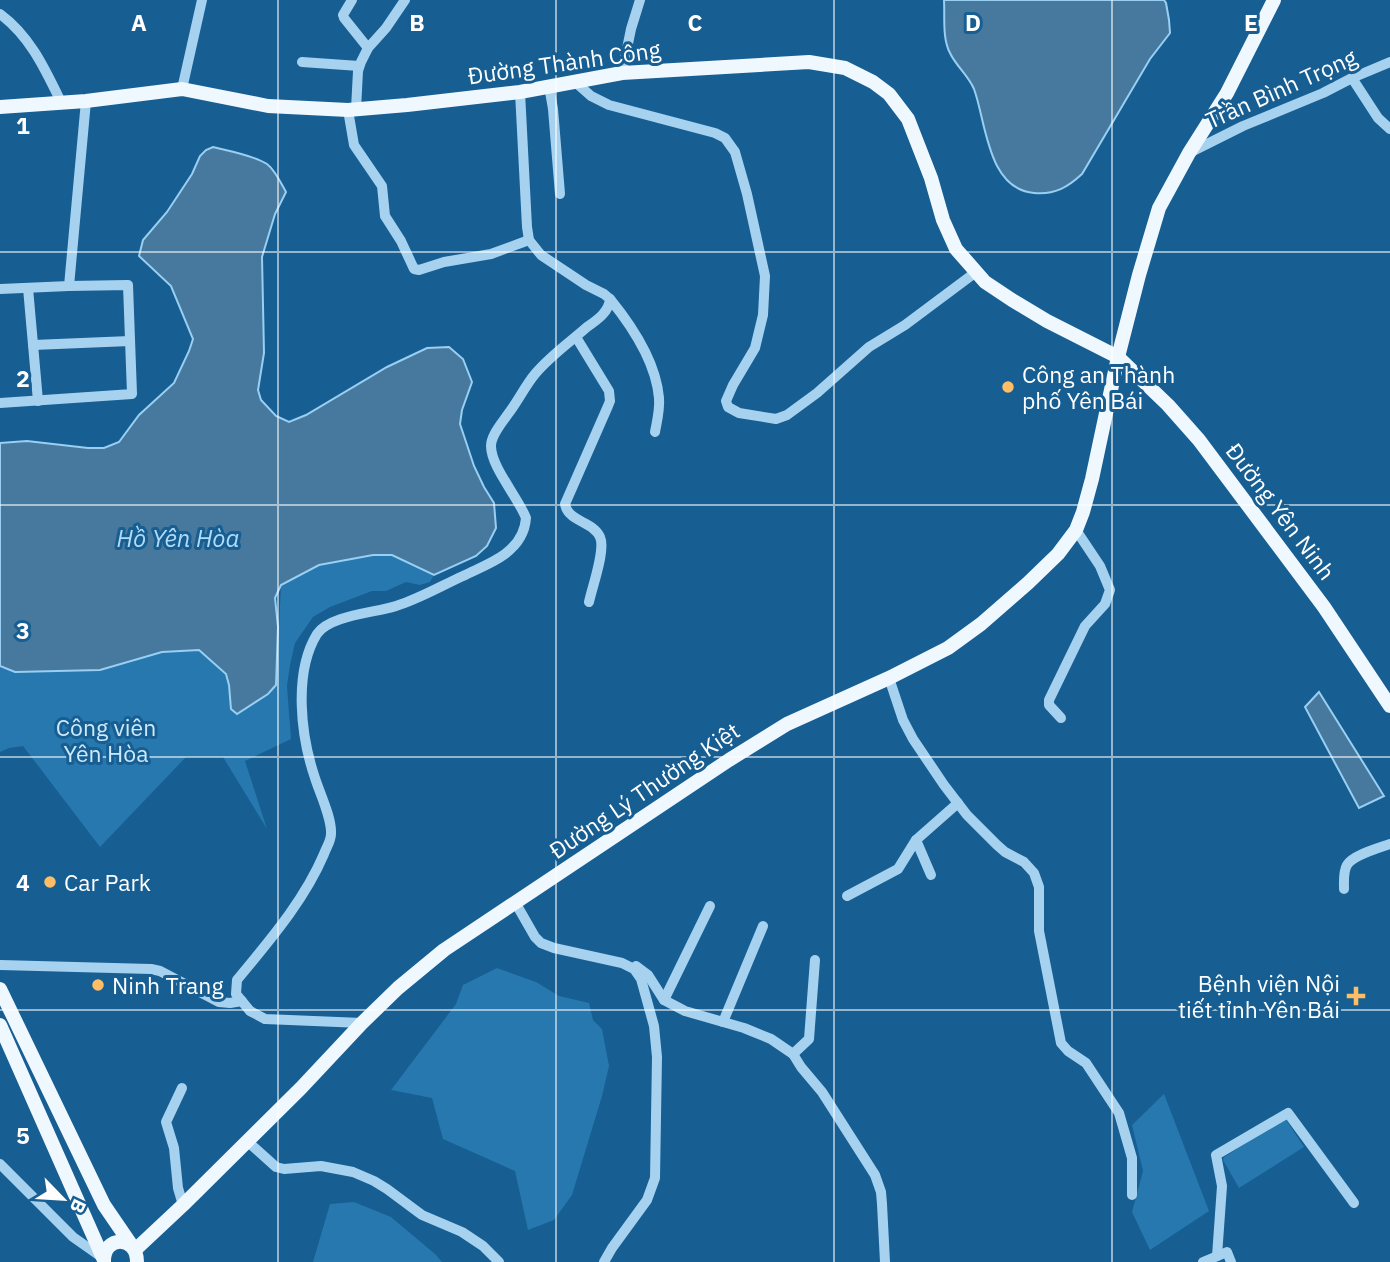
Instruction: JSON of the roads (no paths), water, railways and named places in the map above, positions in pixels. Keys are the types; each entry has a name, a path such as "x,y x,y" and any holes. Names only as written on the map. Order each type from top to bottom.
{"main road":[{"name":"Đường Lý Thường Kiệt","path":"136,1256 362,1023 398,988 444,950 787,724 889,678 964,638 1058,554 1076,530 1090,489 1118,357 1159,208 1189,153 1227,93 1274,0"},
{"name":"Đường Thành Công","path":"0,107 86,101 182,89 268,106 352,109 520,92 622,73 809,62 845,68 873,82 889,94 908,119 931,178 943,219 957,249 985,282 1047,321 1118,357"},
{"name":"Đường Yên Ninh","path":"1118,357 1168,405 1199,440 1324,607 1390,706"},
{"path":"0,989 104,1205 136,1256"},
{"path":"0,1025 103,1260"},
{"path":"103,1260 106,1250 114,1243 125,1242 136,1256"}],"street":[{"path":"182,89 202,0"},
{"path":"352,0 343,15 344,18 368,48"},
{"path":"405,0 368,48 359,66 352,109 354,145 384,190 386,216 414,269 419,270 444,262 491,254 529,240"},
{"path":"622,73 640,0"},
{"path":"0,14 15,26 32,48 61,102"},
{"path":"302,62 359,66"},
{"name":"Trần Bình Trọng","path":"1189,153 1243,126 1390,62"},
{"path":"1352,78 1378,118 1390,129"},
{"path":"574,81 592,96 609,105 715,133 725,138 732,147 747,194 765,276 762,315 755,348 726,401 729,408 738,414 776,419 796,410 869,347 905,325 976,272"},
{"path":"549,86 560,194"},
{"path":"520,92 529,240 541,255 586,285 604,293 625,318 651,367 659,395 655,432"},
{"path":"69,286 86,101"},
{"path":"0,289 128,285 132,394 0,403"},
{"path":"28,288 38,401"},
{"path":"362,1023 265,1019 250,1011 236,994 237,980 289,914 318,866 331,836 330,822 312,769 303,721 303,676 310,646 320,630 329,625 344,618 396,606 420,596 493,561 516,544 522,535 526,518 494,461 491,445 496,431 547,360 607,309 610,299"},
{"path":"576,337 610,397 565,504 567,511 594,529 601,538 601,551 589,602"},
{"path":"33,345 130,341"},
{"path":"1061,718 1049,705 1049,700 1085,625 1105,604 1110,590 1100,566 1076,530"},
{"path":"889,678 903,720 913,739 958,803 997,845 1024,862 1034,873 1039,887 1039,931 1061,1042 1068,1051 1086,1063 1119,1113 1132,1158 1132,1195"},
{"path":"847,896 898,869 916,840 958,803"},
{"path":"916,840 931,874"},
{"path":"1344,889 1347,865 1353,859 1390,844"},
{"path":"515,902 541,943 635,966 648,975 664,1000 685,1011 744,1028 771,1039 793,1054 822,1092 875,1175 881,1192 885,1262"},
{"path":"664,1000 710,906"},
{"path":"723,1022 763,926"},
{"path":"793,1054 809,1039 814,960"},
{"path":"0,965 151,969 160,971 219,1002 242,1001"},
{"path":"604,1262 647,1200 656,1169 654,1026 641,979 629,965"},
{"path":"182,1087 166,1122 174,1148 178,1188 183,1205"},
{"path":"1217,1256 1222,1186 1216,1155 1288,1113 1354,1203"},
{"path":"247,1141 276,1167 284,1170 321,1166 353,1172 374,1181 422,1215 462,1232 483,1246 499,1262"},
{"path":"0,1164 73,1237 103,1260"},
{"path":"1203,1262 1227,1252 1231,1262"}],"water":[{"path":"944,0 1164,0 1170,33 1150,59 1082,174 1061,189 1034,193 1018,189 1006,180 991,152 974,89 947,47"},
{"name":"Hồ Yên Hòa","path":"213,147 267,164 286,192 275,214 262,257 264,353 258,390 261,400 276,416 289,422 306,415 387,367 427,348 449,347 463,359 472,382 460,424 474,466 494,503 496,528 487,546 476,556 434,575 392,555 373,555 319,565 281,585 275,598 278,627 276,685 268,694 237,714 231,709 226,674 199,650 162,652 100,670 15,672 0,666 0,443 27,441 104,448 119,442 139,415 174,383 193,339 171,286 139,256 143,240 167,212 192,174 200,156"},
{"path":"1319,692 1384,796 1359,808 1305,707"}],"place":[{"name":"Công an Thành phố Yên Bái","path":"1008,387"},
{"name":"Car Park","path":"50,882"},
{"name":"Ninh Trang","path":"98,985"},
{"name":"Bệnh viện Nội tiết tỉnh Yên Bái","path":"1356,996"}],"park label":[{"name":"Công viên Yên Hòa","path":"106,740"}]}
